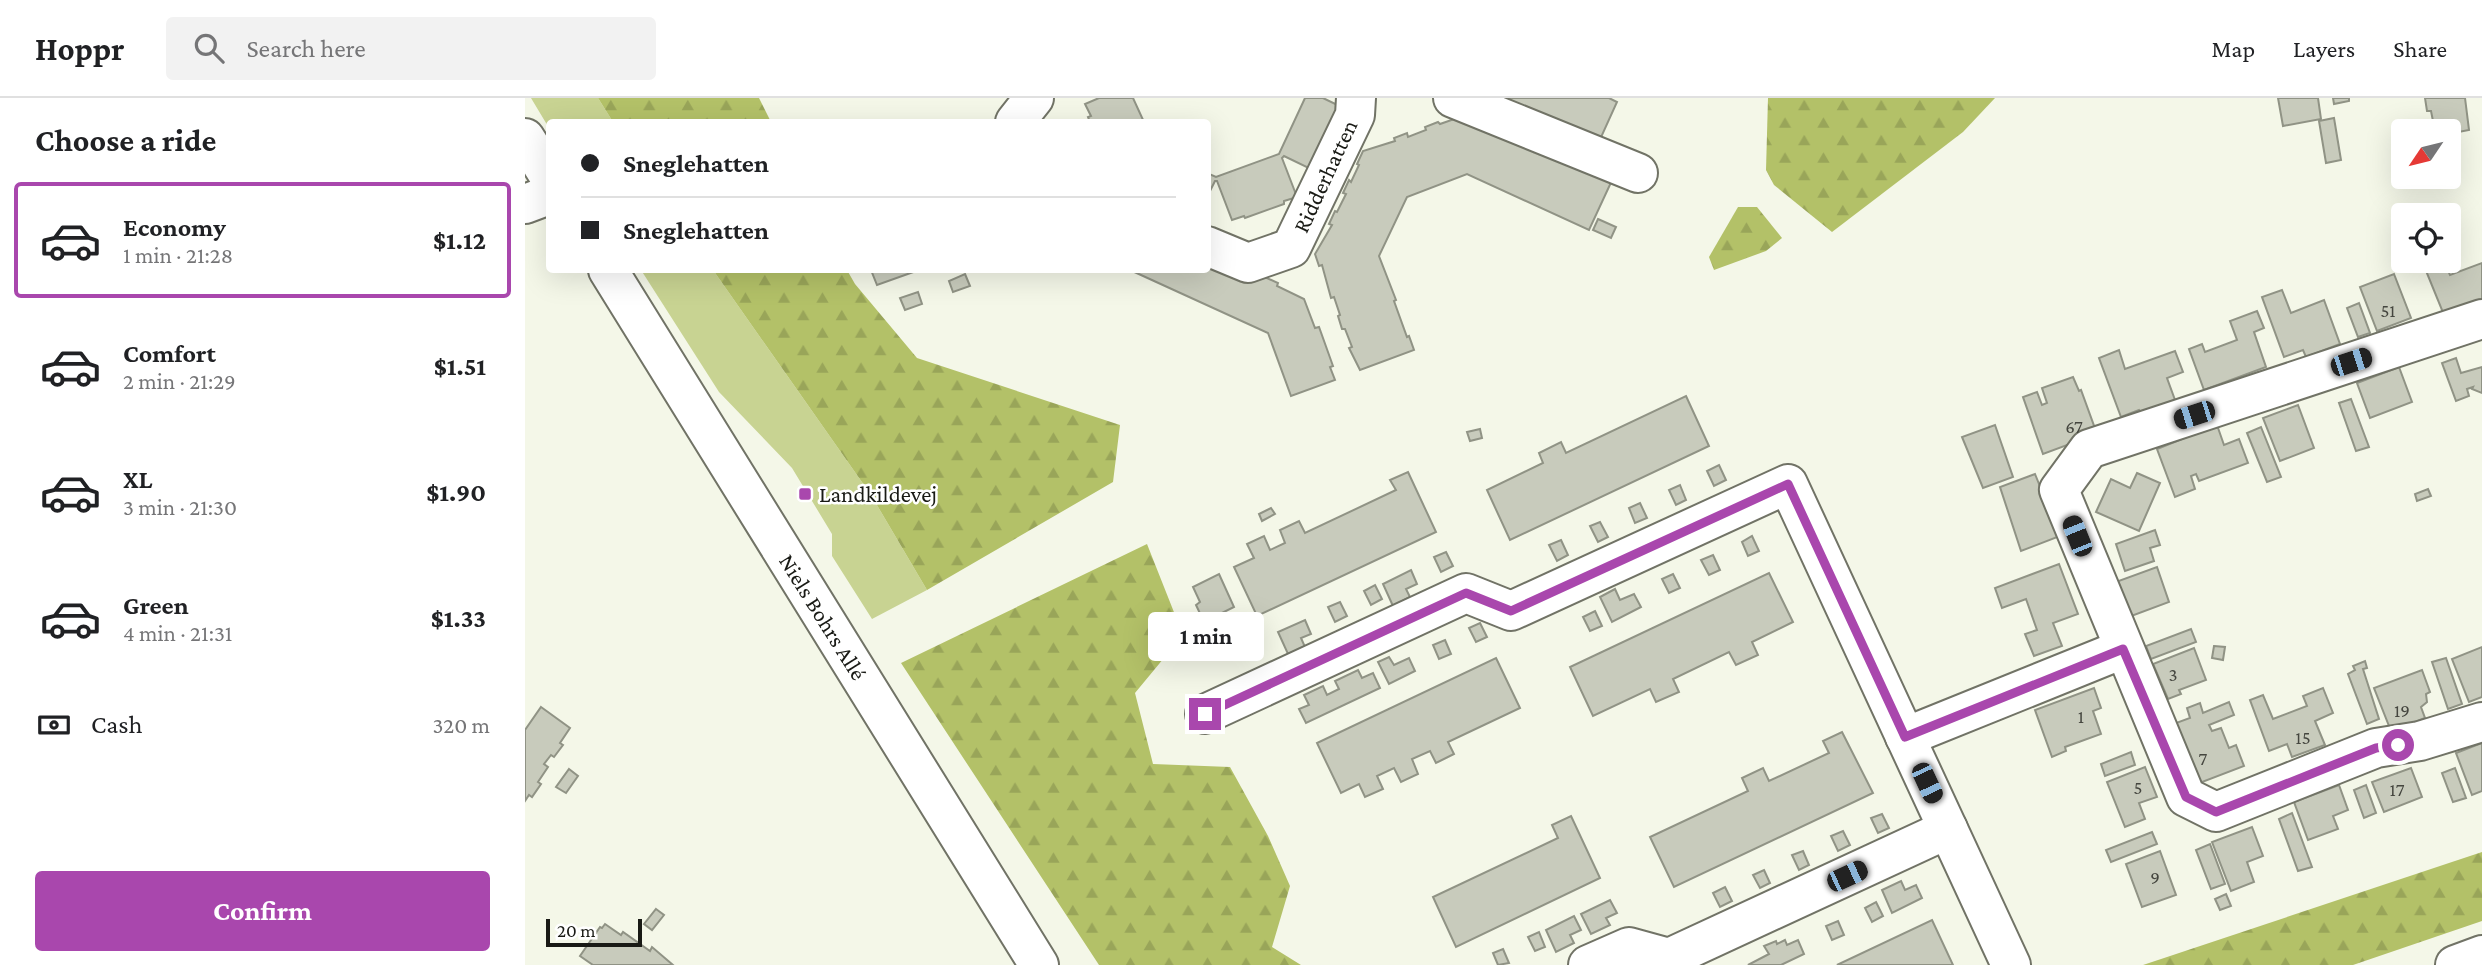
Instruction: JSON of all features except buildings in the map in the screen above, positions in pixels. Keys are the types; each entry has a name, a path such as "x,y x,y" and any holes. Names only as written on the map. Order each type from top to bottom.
{"street":[{"path":"1017,119 1034,98"},
{"path":"1040,98 1051,119"},
{"name":"Ridderhatten","path":"1211,248 1248,263 1291,248 1355,115 1356,98"},
{"path":"1453,98 1638,173"},
{"path":"525,138 546,171"},
{"path":"525,204 546,196"},
{"name":"Niels Bohrs Allé","path":"610,273 1039,965"},
{"path":"2482,319 2089,449 2059,490 2186,797 2216,812 2376,748 2420,741 2482,722"},
{"path":"1205,714 1466,593 1511,611 1788,484 2011,965"},
{"path":"1905,737 2123,649"},
{"path":"1588,965 1629,947 1669,958 1948,829"},
{"path":"2455,965 2482,955"}],"green space":[{"path":"531,98 598,98 611,119 546,119 546,123"},
{"path":"598,98 759,98 770,119 611,119"},
{"path":"1768,98 1995,98 1963,132 1832,232 1774,185 1766,170"},
{"path":"1738,207 1757,207 1782,238 1766,251 1714,270 1709,257"},
{"path":"643,273 715,273 871,495 927,590 872,619 832,556 832,534 792,468 719,392"},
{"path":"715,273 849,273 917,358 1120,425 1113,482 927,590 871,495"},
{"path":"1147,544 1183,635 1135,693 1153,764 1230,767 1268,836 1290,886 1272,947 1301,965 1099,965 901,663"},
{"path":"2482,852 2482,921 2353,965 2143,965"}],"place":[{"name":"Landkildevej","path":"805,494"}],"route":[{"path":"1205,714 1466,593 1511,611 1788,484 1905,737 2123,649 2186,797 2216,812 2376,748 2398,745"}]}
